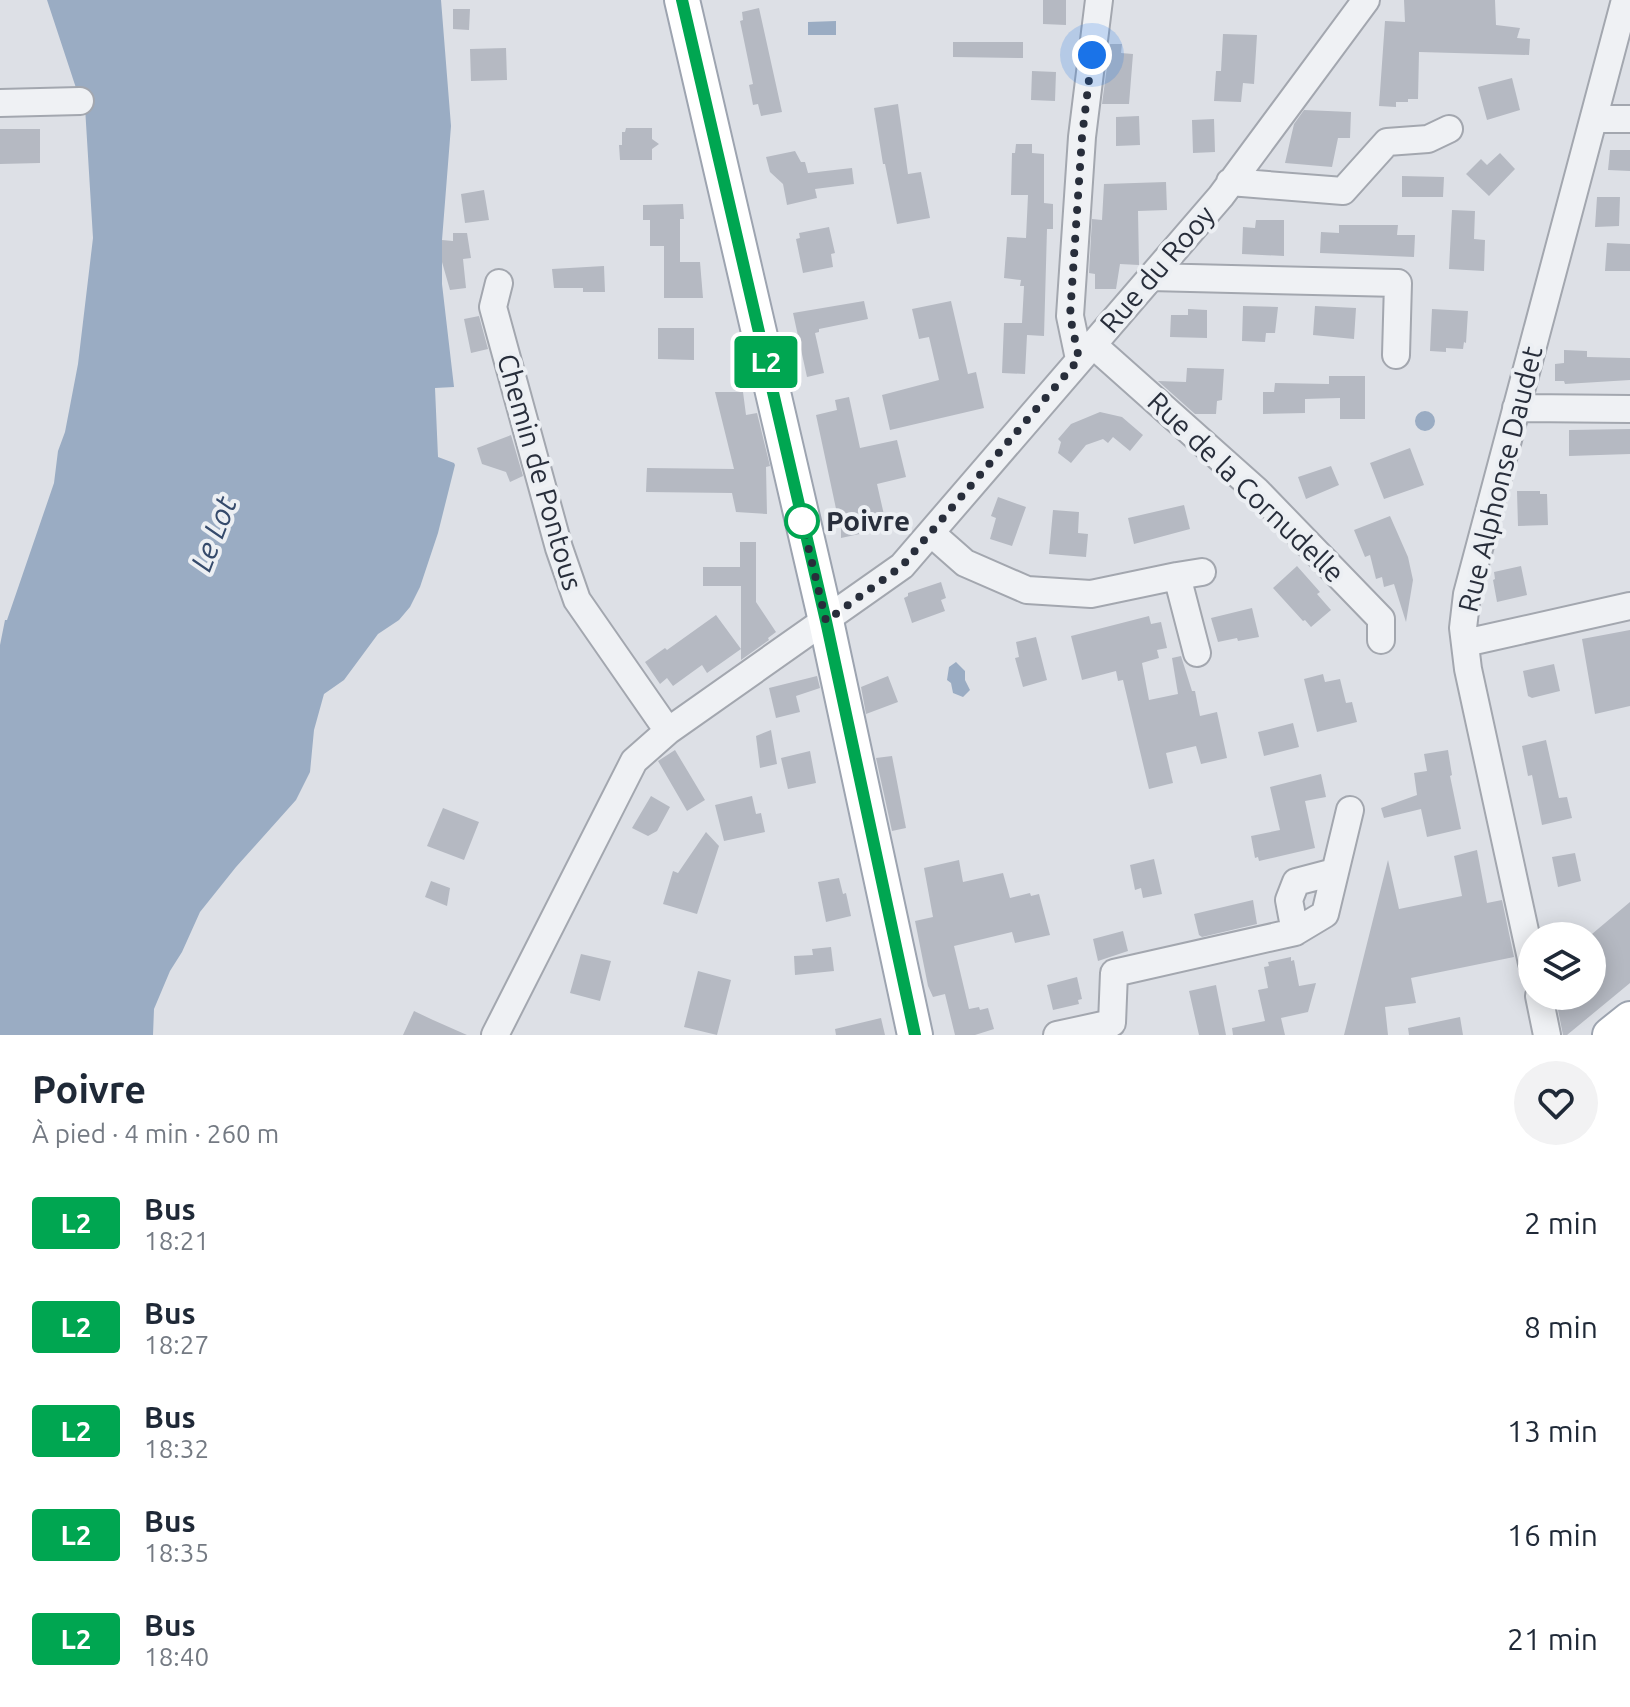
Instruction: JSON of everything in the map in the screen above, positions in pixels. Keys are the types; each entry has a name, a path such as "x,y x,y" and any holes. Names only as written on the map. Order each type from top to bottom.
{"main road":[{"path":"682,0 826,621 915,1035"},
{"path":"1610,1035 1630,1019"}],"street":[{"path":"1086,352 1070,316 1082,137 1099,0"},
{"name":"Rue du Rooy","path":"495,1035 634,761 668,731 902,566 1230,182 1366,0"},
{"name":"Rue Alphonse Daudet","path":"1523,922 1468,669 1463,628 1467,594 1625,0"},
{"path":"0,103 80,101"},
{"path":"1594,119 1630,119"},
{"path":"1230,182 1343,191 1387,142 1428,139 1449,129"},
{"path":"1150,277 1398,283 1396,355"},
{"name":"Chemin de Pontous","path":"499,283 493,307 559,548 577,600 668,731"},
{"name":"Rue de la Cornudelle","path":"1086,352 1266,500 1381,619 1381,640"},
{"path":"1516,408 1630,409"},
{"path":"931,533 965,563 1027,590 1091,594 1190,574 1197,653"},
{"path":"1465,643 1630,606"},
{"path":"1057,1035 1112,1023 1114,973 1295,932 1325,914 1350,810"},
{"path":"1295,932 1289,900 1296,882 1334,872"},
{"path":"1542,1010 1547,1035"}],"water":[{"name":"Le Lot","path":"47,0 441,0 451,126 442,240 442,284 454,387 435,388 438,457 455,465 438,533 410,607 399,620 378,634 344,680 324,694 314,730 310,772 296,800 200,912 154,1009 153,1035 0,1035 0,645 5,620 54,483 58,451 65,432 78,364 93,238 85,107"},
{"path":"836,21 836,35 808,35 808,22"},
{"path":"1421,411 1429,411 1435,421 1429,431 1421,431 1415,425 1415,417"},
{"path":"956,662 965,671 970,690 963,697 953,693 947,680 949,667"}],"building":[{"path":"1043,0 1066,0 1066,25 1043,24"},
{"path":"1404,0 1495,0 1496,25 1520,28 1517,38 1530,39 1529,55 1419,52 1418,99 1396,102 1396,107 1379,106 1385,21 1405,22"},
{"path":"759,8 782,112 761,116 758,104 753,105 749,85 753,84 740,21 743,20 742,12"},
{"path":"453,9 470,9 469,30 453,29"},
{"path":"1223,34 1257,35 1254,84 1243,83 1241,102 1214,101 1216,71 1221,71"},
{"path":"953,42 1023,42 1023,58 953,57"},
{"path":"1110,44 1122,44 1121,53 1133,54 1129,104 1102,104"},
{"path":"506,48 507,80 471,81 470,49"},
{"path":"1032,71 1056,72 1055,101 1031,100"},
{"path":"1512,78 1520,110 1487,120 1478,87"},
{"path":"898,104 908,174 921,172 930,218 897,224 874,108"},
{"path":"1304,110 1351,112 1350,138 1338,138 1332,167 1285,163 1294,124"},
{"path":"1139,116 1140,145 1116,146 1116,117"},
{"path":"1214,119 1215,152 1193,153 1192,120"},
{"path":"626,128 652,128 652,139 659,144 652,149 652,160 620,160 619,145 622,145 622,132"},
{"path":"0,129 40,129 40,163 0,164"},
{"path":"1016,144 1032,144 1032,153 1044,154 1044,203 1053,204 1053,229 1047,229 1044,336 1027,335 1025,374 1002,373 1004,323 1022,323 1024,286 1020,286 1021,280 1004,278 1007,237 1026,238 1028,195 1011,195 1012,153 1015,153"},
{"path":"1610,150 1630,150 1630,171 1608,170"},
{"path":"795,151 801,162 805,162 808,173 852,168 854,184 815,189 817,198 787,205 783,184 770,172 766,157"},
{"path":"1500,153 1515,169 1489,196 1466,174 1481,159 1487,165"},
{"path":"1402,176 1444,177 1443,197 1402,197"},
{"path":"1166,182 1167,210 1138,211 1139,265 1120,264 1116,289 1095,289 1095,274 1089,273 1092,219 1102,220 1104,184"},
{"path":"484,190 489,220 465,223 461,194"},
{"path":"1597,197 1620,197 1619,226 1595,227"},
{"path":"683,204 680,262 700,262 703,298 664,298 664,246 650,246 650,220 643,220 643,205"},
{"path":"1452,210 1475,211 1474,239 1485,240 1484,271 1449,269"},
{"path":"1256,220 1284,220 1284,256 1242,254 1243,227 1255,228"},
{"path":"1339,225 1398,225 1397,235 1415,235 1414,257 1320,253 1321,232 1339,233"},
{"path":"829,227 835,253 831,254 833,267 803,273 796,239 800,238 799,233"},
{"path":"453,233 467,233 471,258 463,259 466,288 450,290 442,262 442,240 453,241"},
{"path":"1607,243 1630,244 1630,271 1605,271"},
{"path":"604,266 605,292 554,288 552,269"},
{"path":"864,301 868,319 819,329 815,333 824,373 807,377 793,313"},
{"path":"951,301 968,374 976,372 984,408 890,430 882,395 939,380 929,337 919,339 912,309"},
{"path":"1243,306 1278,307 1275,333 1266,333 1265,342 1242,341"},
{"path":"1315,306 1356,308 1354,339 1313,335"},
{"path":"1188,309 1207,310 1207,338 1170,337 1171,315 1188,315"},
{"path":"1432,309 1468,311 1463,349 1430,351"},
{"path":"479,316 488,349 471,353 464,319"},
{"path":"658,328 694,328 694,360 658,359"},
{"path":"1564,350 1587,351 1587,357 1630,358 1630,380 1565,384 1564,381 1555,381 1555,364 1564,363"},
{"path":"1187,368 1224,369 1222,400 1217,401 1216,414 1195,414 1158,381 1186,382"},
{"path":"1329,376 1365,376 1365,419 1340,419 1340,398 1305,399 1305,413 1263,414 1263,392 1274,392 1275,383 1329,384"},
{"path":"715,392 743,392 746,415 757,413 770,466 766,467 767,514 736,512 732,493 646,492 647,468 734,469"},
{"path":"849,397 860,448 897,440 906,477 877,484 887,528 841,538 841,519 838,518 816,415 837,410 835,400"},
{"path":"1100,412 1122,417 1143,435 1130,451 1113,437 1108,443 1103,439 1086,445 1071,463 1058,453 1061,442 1058,439 1071,424"},
{"path":"1630,429 1630,454 1569,456 1569,430"},
{"path":"511,435 523,476 510,482 506,472 482,464 477,448"},
{"path":"1410,448 1424,485 1384,499 1370,463"},
{"path":"1331,466 1339,485 1306,499 1298,477"},
{"path":"1517,491 1547,494 1548,525 1518,526"},
{"path":"998,497 1026,507 1012,546 990,539 996,518 991,516"},
{"path":"1184,505 1190,529 1134,544 1128,518"},
{"path":"1053,510 1079,512 1078,533 1088,534 1086,557 1049,554"},
{"path":"1390,516 1408,557 1413,580 1406,622 1394,584 1384,587 1382,577 1376,579 1370,555 1365,557 1354,530"},
{"path":"740,542 756,542 756,602 776,632 741,660 741,586 703,586 703,567 740,567"},
{"path":"1297,566 1331,610 1311,627 1273,588"},
{"path":"1521,566 1527,595 1497,602 1494,572"},
{"path":"941,582 946,598 941,600 945,611 912,623 904,598 908,593"},
{"path":"1252,608 1259,637 1218,642 1211,618"},
{"path":"716,615 741,649 707,673 702,665 673,686 667,678 660,684 645,662"},
{"path":"1149,616 1151,624 1161,622 1167,648 1157,650 1159,658 1142,663 1149,700 1178,694 1172,658 1181,656 1192,691 1195,691 1200,716 1217,712 1227,758 1201,764 1196,746 1166,753 1173,783 1149,789 1123,680 1118,681 1116,671 1082,680 1071,636"},
{"path":"1630,630 1630,706 1595,714 1582,639"},
{"path":"1036,637 1047,680 1023,687 1015,658 1019,657 1016,642"},
{"path":"1554,664 1560,691 1532,698 1528,696 1523,671"},
{"path":"1323,674 1325,682 1340,679 1346,703 1352,702 1357,722 1317,732 1304,679"},
{"path":"817,676 820,688 796,696 800,712 776,718 769,688"},
{"path":"888,676 898,702 866,714 861,687"},
{"path":"1293,723 1299,747 1264,756 1258,732"},
{"path":"771,730 777,764 760,768 756,736"},
{"path":"1546,740 1559,798 1567,797 1572,818 1542,825 1532,775 1528,776 1522,746"},
{"path":"675,750 705,800 687,811 658,761"},
{"path":"1448,750 1461,829 1427,837 1421,809 1384,818 1381,808 1417,795 1414,773 1427,771 1424,754"},
{"path":"810,751 816,783 788,789 781,758"},
{"path":"892,756 906,828 892,831 876,758"},
{"path":"1321,774 1326,797 1305,801 1315,848 1259,861 1258,857 1255,858 1251,836 1280,830 1270,787"},
{"path":"651,796 670,807 657,831 648,836 632,828"},
{"path":"752,796 756,814 761,813 765,832 724,841 715,805"},
{"path":"443,808 479,822 464,860 427,846"},
{"path":"706,832 719,846 697,914 663,904 673,871 678,873"},
{"path":"1477,850 1487,903 1502,900 1514,957 1411,978 1416,1003 1385,1007 1388,1035 1344,1035 1388,860 1399,909 1462,896 1454,856"},
{"path":"1575,853 1581,881 1558,887 1552,857"},
{"path":"1154,859 1162,894 1143,898 1141,888 1135,890 1130,865"},
{"path":"959,860 963,882 1003,873 1010,898 1039,894 1050,935 1015,943 1012,932 954,946 969,1009 988,1008 994,1029 975,1035 955,1035 945,994 933,997 915,921 933,917 924,868"},
{"path":"839,878 851,916 826,922 818,882"},
{"path":"431,881 450,888 447,906 425,897"},
{"path":"1253,900 1257,924 1202,937 1199,935 1194,914"},
{"path":"1630,902 1630,983 1606,1003 1606,922"},
{"path":"1123,931 1128,951 1098,961 1093,939"},
{"path":"831,947 834,971 795,975 794,956 813,955 812,949"},
{"path":"581,954 611,961 600,1001 570,993"},
{"path":"1291,957 1299,986 1316,983 1308,1012 1281,1018 1285,1035 1233,1035 1232,1028 1265,1021 1258,990 1268,988 1264,967 1269,966 1268,962"},
{"path":"698,971 731,980 717,1035 684,1027"},
{"path":"1077,977 1082,999 1078,1000 1079,1004 1053,1010 1047,985"},
{"path":"1216,985 1226,1035 1199,1035 1189,991"},
{"path":"1558,1010 1597,1010 1567,1035 1563,1035"},
{"path":"414,1011 433,1020 467,1035 403,1035"},
{"path":"1460,1017 1463,1035 1409,1035 1408,1028"},
{"path":"881,1018 885,1035 836,1035 835,1029"}],"bus line":[{"name":"L2","path":"682,0 826,621 915,1035"}],"place":[{"name":"Poivre","path":"802,521"}],"route":[{"path":"802,521 826,621 902,566 1079,359 1070,316 1082,137 1092,55"}]}
